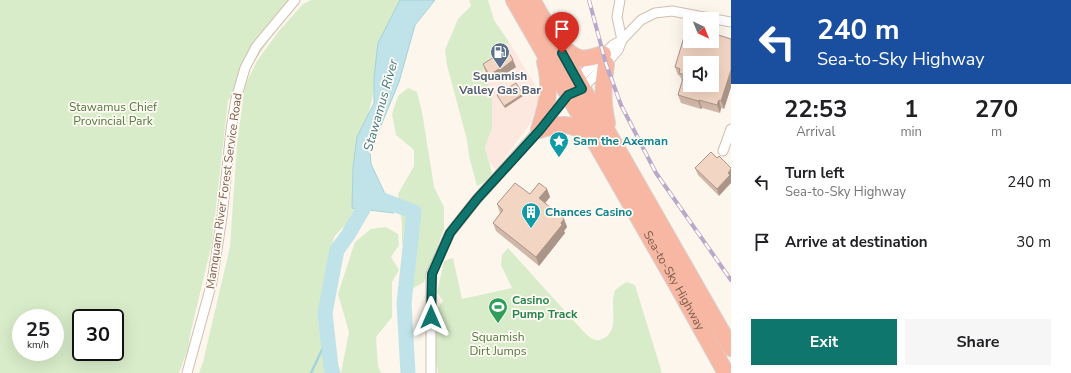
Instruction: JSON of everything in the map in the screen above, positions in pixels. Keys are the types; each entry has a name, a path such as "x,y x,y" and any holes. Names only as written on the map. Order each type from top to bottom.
{"highway":[{"name":"Sea-to-Sky Highway","path":"514,0 540,45 576,88 609,136 731,348"},
{"name":"Sea-to-Sky Highway","path":"532,0 556,43 576,88 592,136 678,285 726,373"},
{"path":"556,43 574,57 585,60 604,59 602,89 603,105 609,136"},
{"path":"540,45 548,73 549,89 547,105 540,130"},
{"path":"540,130 568,124 579,128 592,136"}],"street":[{"name":"Mamquam River Forest Service Road","path":"187,373 212,282 222,217 231,130 236,99 245,68 256,47 295,0"},
{"path":"620,0 617,17 622,40"},
{"path":"431,373 432,274 450,233 477,199 576,88 604,59 613,45 622,40 641,20 655,13 672,12 731,22"},
{"path":"723,151 731,129"}],"shaded area":[{"name":"Squamish Valley Gas Bar","path":"509,42 543,98 535,117 496,170 490,163 485,147 492,128 482,75 486,64"}],"green space":[{"name":"Stawamus Chief Provincial Park","path":"0,0 297,0 228,101 212,243 188,349 179,373 0,373"},
{"path":"311,0 406,0 378,75 360,147 357,204 346,224 334,237 328,260 326,373 199,373 203,362 230,247 237,144 245,85 257,61 278,32 303,4"},
{"path":"469,0 488,0 494,20 509,42 486,63 482,74 487,80 492,96 492,128 485,147 492,173 485,182 477,186 469,156 467,140 447,65 445,50 458,19 471,6"},
{"path":"408,88 417,92 422,112 434,187 444,207 444,229 424,282 412,289 407,279 408,262 402,242 402,223 398,194 414,166 414,150 396,135 392,114 398,96"},
{"path":"386,227 398,234 399,245 391,257 399,270 392,282 392,317 376,337 378,366 381,373 341,373 349,332 338,294 355,242 371,229"},
{"name":"Squamish Dirt Jumps","path":"508,248 583,331 594,340 599,340 610,333 613,323 613,300 615,290 626,282 635,285 662,373 438,373 435,354 435,311 443,301 437,292 444,261 453,258 462,299 512,288 501,265 502,255"}],"water":[{"path":"400,0 435,0 415,25 399,82 370,152 371,164 394,213 352,208 353,167 357,137 374,103 374,77 378,43"}],"building":[{"path":"719,35 731,39 731,70 721,101 719,100 717,105 678,95 683,78 683,92 719,92 719,56 683,56 683,75 679,73 680,69 675,67 683,40 683,48 719,48"},
{"path":"507,49 513,60 500,70 499,69 489,75 483,64"},
{"path":"516,83 523,94 504,106 497,95"},
{"path":"711,152 717,158 719,156 731,168 728,173 730,175 717,189 695,168"},
{"name":"Chances Casino","path":"515,183 530,194 539,183 547,189 539,198 564,219 561,223 562,225 536,257 493,223 503,210 497,204"}],"waterway":[{"name":"Stawamus River","path":"333,373 325,313 337,250 348,235 366,204 367,190"},
{"name":"Stawamus River","path":"370,195 414,212 404,303 408,373"},
{"path":"311,373 328,337"}],"railway":[{"path":"589,0 606,64 621,105 656,173 731,280"}],"place":[{"name":"Squamish Valley Gas Bar","path":"500,69"},
{"name":"Sam the Axeman","path":"559,158"},
{"name":"Chances Casino","path":"531,229"},
{"name":"Casino Pump Track","path":"498,324"}],"route":[{"path":"431,317 432,274 450,233 477,199 540,130 568,95 582,89 562,53"}]}
